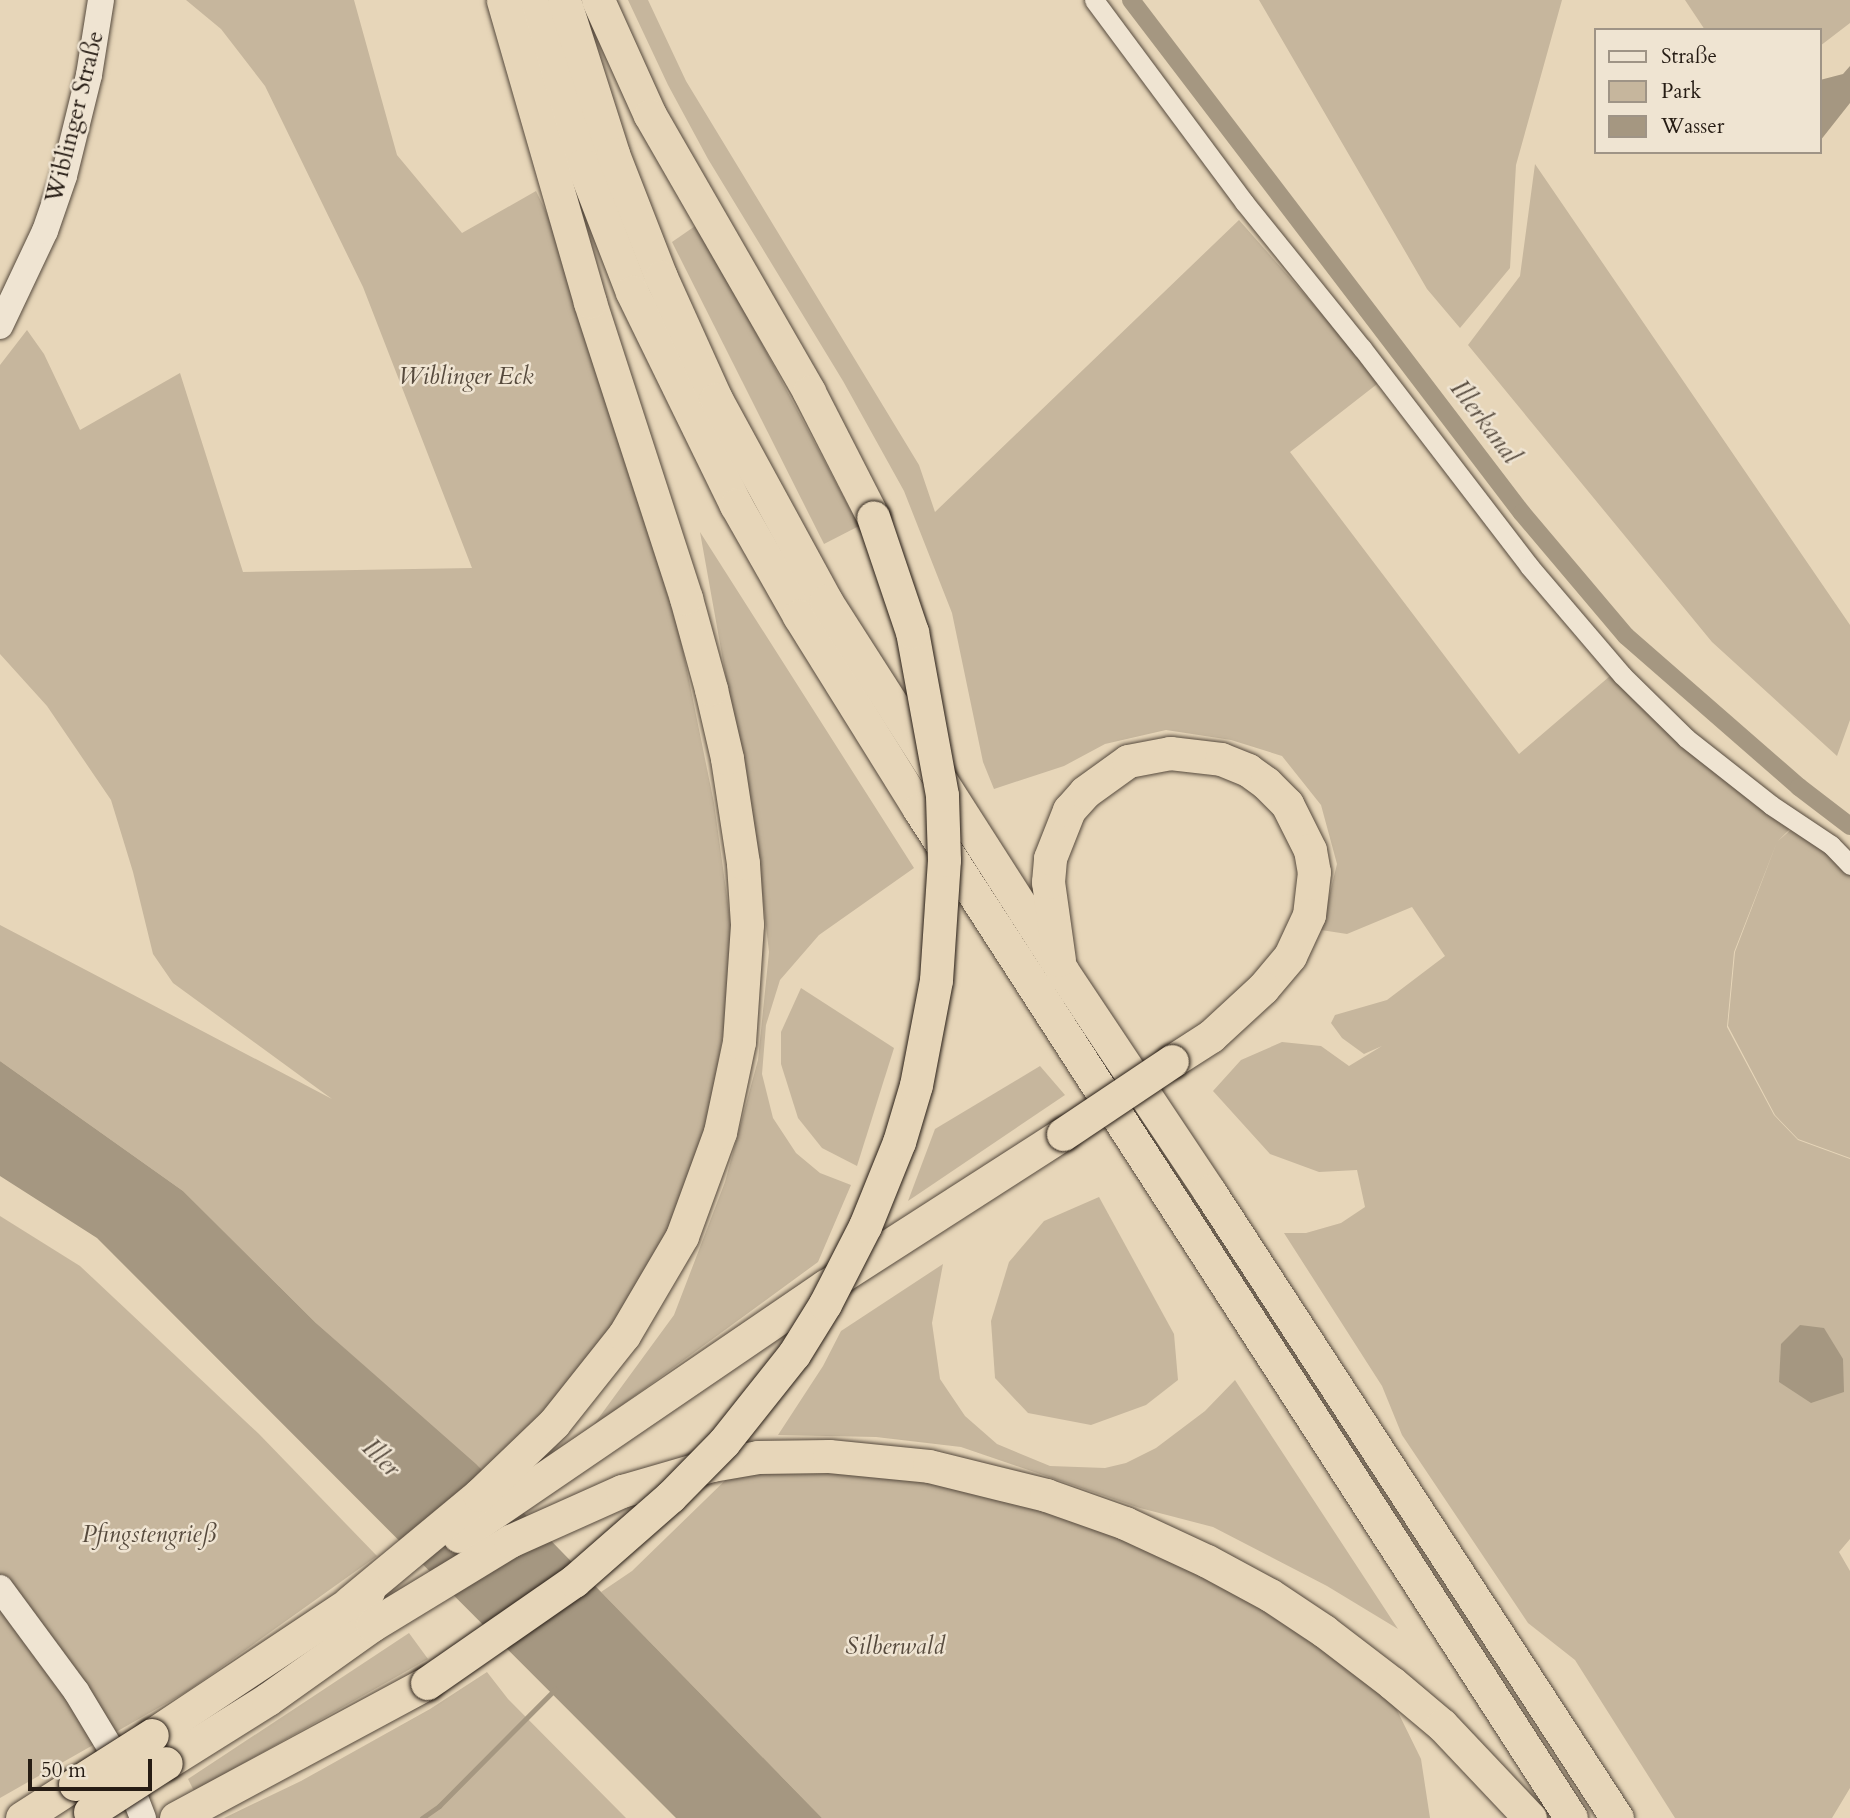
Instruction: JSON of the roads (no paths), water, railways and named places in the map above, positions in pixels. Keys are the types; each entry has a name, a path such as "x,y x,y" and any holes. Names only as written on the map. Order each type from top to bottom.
{"highway":[{"path":"22,1818 82,1805 159,1749 268,1699 361,1613 554,1423 601,1367 649,1298 690,1216 720,1132 739,1042 747,924 743,863 727,758 686,598 590,302 503,0"},
{"path":"531,0 583,165 632,292 736,505 786,594 875,741 1571,1818"},
{"path":"564,0 613,154 661,278 716,399 826,601 1060,969 1209,1191 1617,1818"},
{"path":"183,1815 428,1683 574,1581 670,1497 724,1442 794,1354 825,1304 865,1226 899,1142 916,1085 936,980 944,860 942,795 912,632 873,517 809,392 650,115 598,0"},
{"path":"361,1613 448,1544 826,1286 1211,1036 1236,1014 1290,956 1309,915 1314,872 1310,850 1287,804 1248,770 1221,759 1170,753 1128,761 1086,792 1069,810 1050,858 1048,882 1060,969"},
{"path":"361,1613 510,1541 622,1491 712,1465 758,1457 829,1456 929,1466 1046,1494 1125,1523 1270,1595 1324,1631 1442,1725 1530,1818"}],"main road":[{"name":"Wiblinger Straße","path":"5,317 45,232 64,176 89,75 102,0"},
{"path":"0,1588 76,1691 126,1774 143,1818"}],"street":[{"path":"1094,0 1244,202 1362,348 1529,566 1622,675 1686,738 1771,805 1830,845 1850,865"}],"water":[{"path":"1850,66 1850,103 1822,138 1822,79 1843,74"},
{"name":"Iller","path":"0,1061 183,1191 316,1323 476,1464 822,1818 676,1818 97,1238 0,1176"},
{"path":"1800,1325 1824,1328 1843,1359 1844,1392 1811,1403 1779,1382 1781,1344"}],"waterway":[{"name":"Illerkanal","path":"1131,0 1522,513 1626,636 1799,787 1850,826"},
{"path":"422,1818 439,1806 555,1689"}],"park label":[{"name":"Wiblinger Eck","path":"466,377"},
{"name":"Pfingstengrieß","path":"149,1535"},
{"name":"Silberwald","path":"895,1647"}]}
